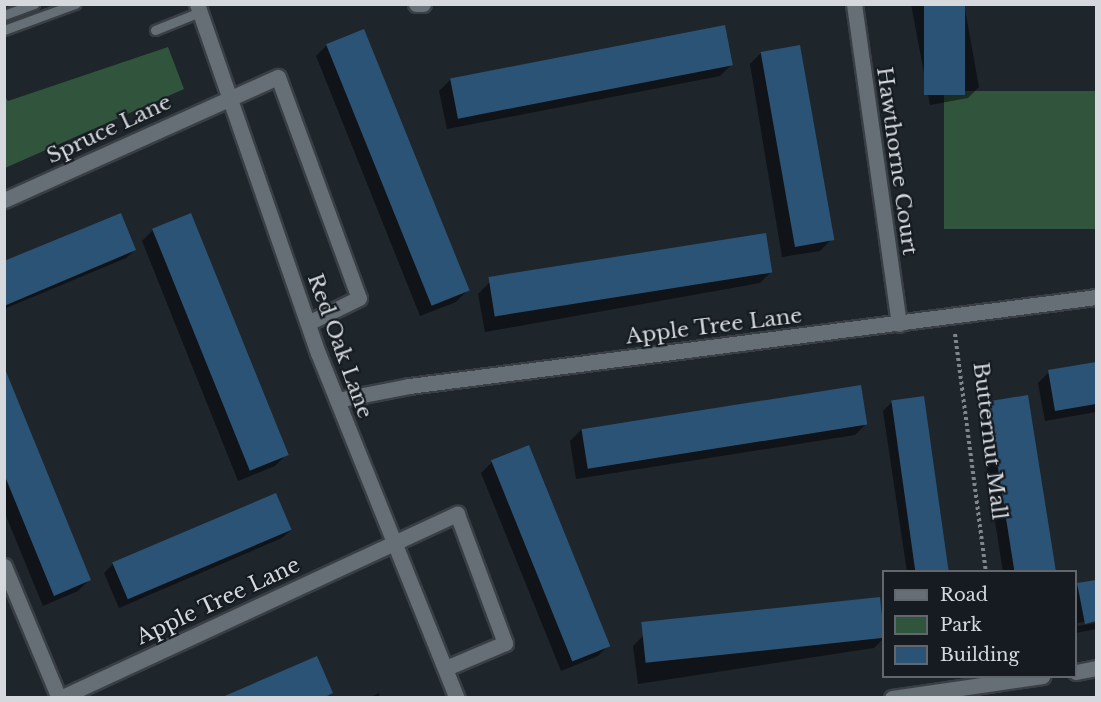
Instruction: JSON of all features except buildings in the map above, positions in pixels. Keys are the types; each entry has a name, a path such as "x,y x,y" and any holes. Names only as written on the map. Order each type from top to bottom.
{"street":[{"path":"416,4 423,4"},
{"name":"Hawthorne Court","path":"854,4 899,324"},
{"name":"Red Oak Lane","path":"198,8 308,323 457,698"},
{"name":"Spruce Lane","path":"4,200 278,77 359,298 308,323"},
{"name":"Apple Tree Lane","path":"337,400 409,386 1096,297"},
{"path":"394,542 457,514 504,643 446,668"},
{"name":"Apple Tree Lane","path":"60,698 394,542"},
{"path":"4,566 60,698"},
{"path":"1077,672 1096,669"},
{"path":"892,698 1001,690 1036,678"}],"lane":[{"path":"4,15 34,4"},
{"path":"4,30 75,4"},
{"path":"155,30 198,8"}],"path":[{"name":"Butternut Mall","path":"953,316 986,570"}],"green space":[{"path":"168,47 184,89 5,168 5,97 8,101"},
{"path":"944,91 1096,91 1096,229 944,229"}]}
